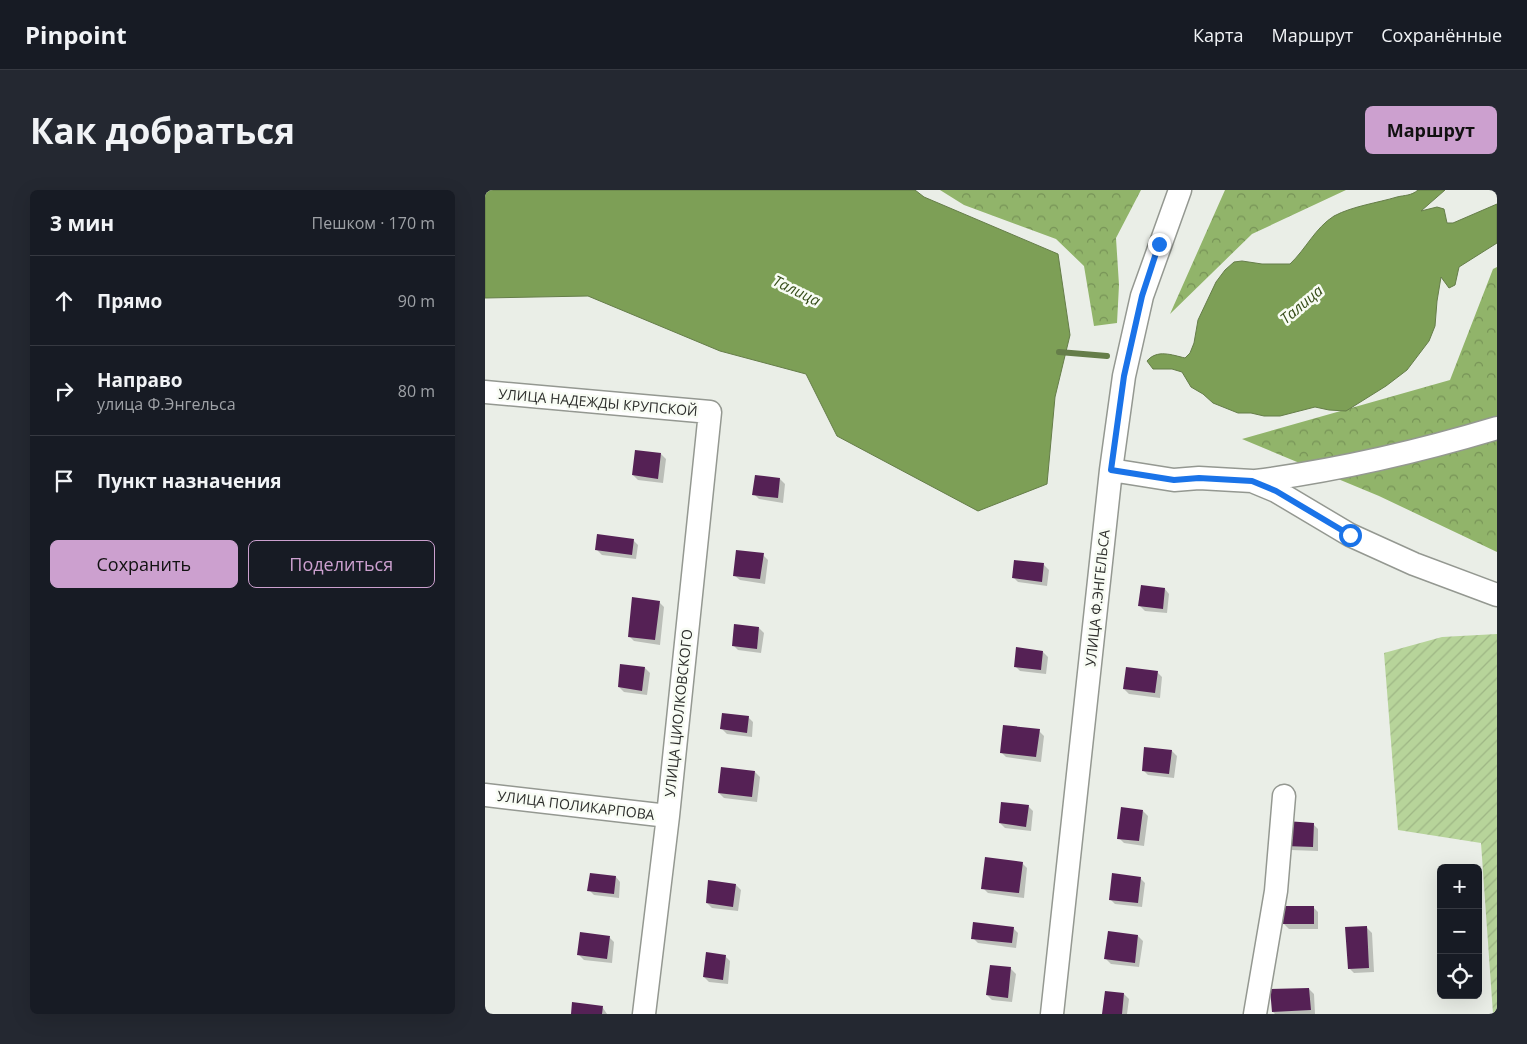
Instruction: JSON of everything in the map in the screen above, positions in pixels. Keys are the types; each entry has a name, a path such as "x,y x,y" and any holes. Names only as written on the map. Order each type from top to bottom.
{"street":[{"name":"УЛИЦА Ф.ЭНГЕЛЬСА","path":"1052,1014 1111,470 1124,376 1142,296 1180,190"},
{"name":"УЛИЦА НАДЕЖДЫ КРУПСКОЙ","path":"485,392 710,412"},
{"name":"УЛИЦА ЦИОЛКОВСКОГО","path":"644,1014 710,412"},
{"path":"1111,470 1174,480 1199,478 1252,481 1310,474 1364,464 1426,449 1497,428"},
{"path":"1252,481 1276,491 1350,535 1414,564 1497,595"},
{"name":"УЛИЦА ПОЛИКАРПОВА","path":"485,795 667,816"},
{"path":"1255,1014 1276,891 1284,796"}],"green space":[{"path":"940,190 1141,190 1116,238 1119,285 1117,323 1094,326 1084,266 1056,239 964,205"},
{"path":"1225,190 1346,190 1252,234 1170,314"},
{"path":"1497,267 1497,552 1379,496 1242,439 1450,380 1493,269"}],"shaded area":[{"path":"1497,634 1497,1014 1493,1014 1481,843 1398,830 1384,653 1442,637"}],"water":[{"path":"485,190 915,190 924,197 1058,254 1070,335 1055,397 1047,484 978,511 837,436 806,374 720,351 588,296 485,298"},
{"path":"1418,190 1445,190 1421,211 1437,207 1444,209 1447,223 1453,223 1497,204 1497,243 1459,267 1455,285 1449,288 1441,277 1435,326 1429,341 1407,370 1386,386 1346,411 1315,407 1280,416 1264,416 1238,413 1213,403 1191,387 1182,372 1172,369 1153,369 1147,361 1151,357 1160,354 1170,354 1185,358 1190,353 1194,343 1198,320 1216,282 1234,262 1290,264 1321,226 1334,216 1357,207 1410,194"}],"building":[{"path":"635,450 661,453 658,479 632,475"},
{"path":"755,475 780,478 778,498 752,495"},
{"path":"597,534 634,539 632,555 595,550"},
{"path":"736,550 764,553 760,579 733,576"},
{"path":"1014,560 1044,563 1042,582 1012,578"},
{"path":"1141,585 1165,588 1163,609 1138,606"},
{"path":"632,597 660,601 655,640 628,637"},
{"path":"734,624 759,627 757,649 732,646"},
{"path":"1016,647 1043,651 1041,670 1014,667"},
{"path":"620,664 645,667 642,691 618,687"},
{"path":"1126,667 1158,671 1155,693 1123,689"},
{"path":"722,713 749,716 747,733 720,729"},
{"path":"1003,725 1040,729 1036,757 1000,753"},
{"path":"1144,747 1172,750 1169,774 1142,771"},
{"path":"721,767 755,771 752,797 718,793"},
{"path":"1001,802 1029,805 1026,827 999,823"},
{"path":"1121,807 1143,810 1139,841 1117,839"},
{"path":"1286,821 1314,823 1313,847 1285,846"},
{"path":"985,857 1023,862 1019,893 981,889"},
{"path":"590,873 616,876 614,894 587,891"},
{"path":"1112,873 1141,877 1138,903 1109,900"},
{"path":"708,880 736,884 733,907 706,903"},
{"path":"1282,906 1314,906 1314,924 1283,924"},
{"path":"973,922 1014,927 1012,943 971,939"},
{"path":"1367,926 1369,968 1348,969 1345,927"},
{"path":"1108,931 1138,935 1135,963 1104,959"},
{"path":"580,932 610,936 607,959 577,955"},
{"path":"706,952 726,955 723,980 703,977"},
{"path":"990,965 1011,967 1008,998 986,995"},
{"path":"1309,988 1311,1010 1272,1012 1270,989"},
{"path":"1105,991 1124,993 1122,1014 1102,1014"},
{"path":"572,1002 603,1006 602,1014 571,1014"}],"waterway":[{"name":"Талица","path":"1059,352 1107,356"}],"route":[{"path":"1159,244 1142,296 1124,376 1111,470 1145,477 1174,480 1199,478 1252,481 1276,491 1350,535"}]}
